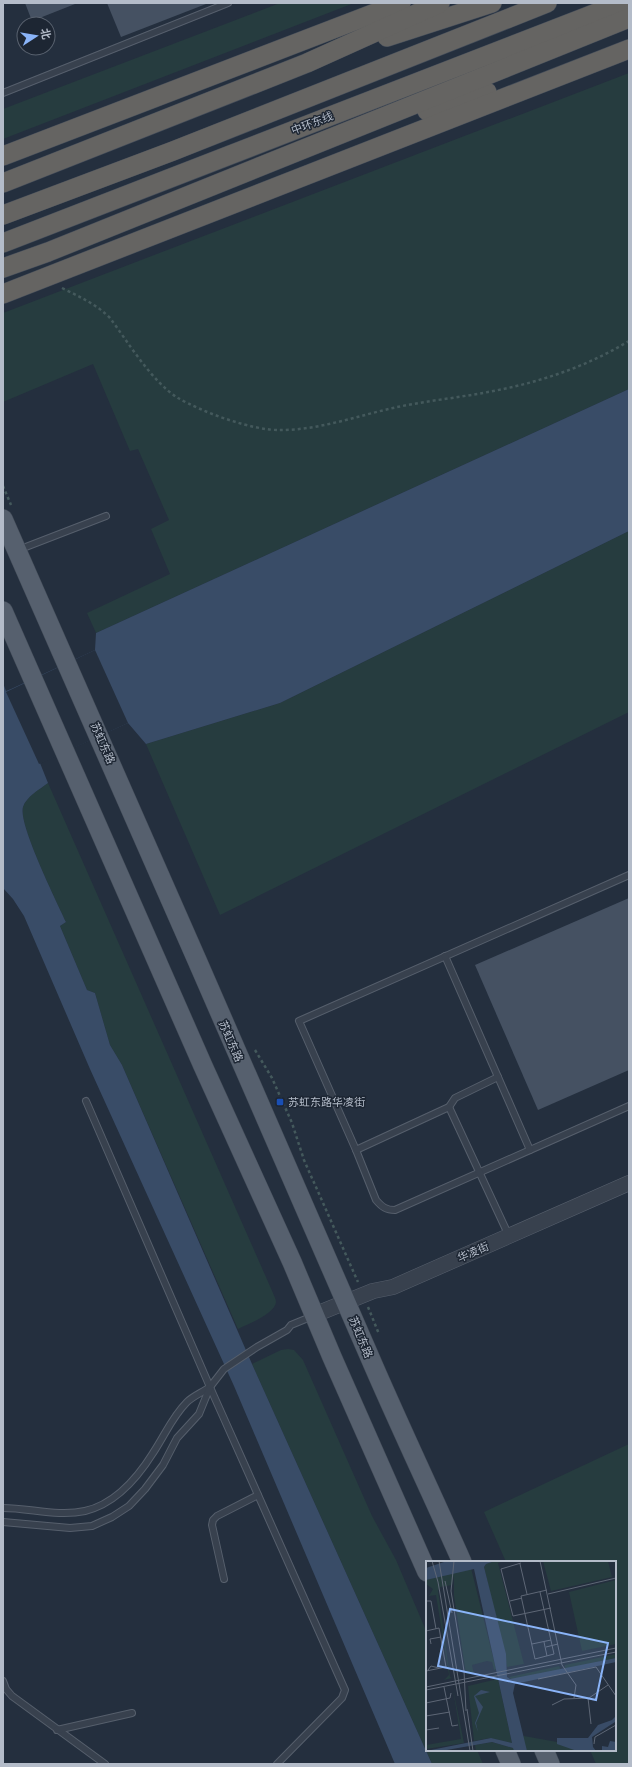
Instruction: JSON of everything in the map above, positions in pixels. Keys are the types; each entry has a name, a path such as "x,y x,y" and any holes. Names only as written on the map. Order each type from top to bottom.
{"highway":[{"path":"3,156 401,3"},
{"path":"3,183 307,63 440,3"},
{"path":"307,63 492,3"},
{"path":"3,215 173,151 547,3"},
{"name":"中环东线","path":"3,243 622,3"},
{"path":"4,267 324,141 629,18"},
{"path":"324,141 452,104 548,72 621,52"},
{"path":"3,294 621,52"}],"main road":[{"name":"苏虹东路","path":"3,519 100,736 367,1352 462,1561"},
{"path":"3,611 34,678 203,1066 426,1570"},
{"path":"505,1751 511,1764"},
{"path":"544,1751 550,1764"}],"street":[{"name":"华凌街","path":"314,1315 373,1291 393,1287 629,1183"}],"lane":[{"path":"3,94 228,3"},
{"path":"17,551 106,516"},
{"path":"629,875 299,1020 356,1150 376,1200 381,1207 387,1210 395,1210 629,1106"},
{"path":"445,956 530,1150"},
{"path":"356,1150 449,1107 455,1098 498,1077"},
{"path":"86,1101 210,1387 345,1690 342,1698 277,1764"},
{"path":"449,1107 509,1236"},
{"path":"3,1522 70,1528 92,1526 112,1517 129,1506 145,1489 163,1465 177,1438 199,1414 210,1387 224,1369 257,1347 287,1330 291,1325 314,1315"},
{"path":"3,1508 63,1513 85,1511 105,1503 122,1491 138,1474 154,1452 165,1431 188,1401 210,1387"},
{"path":"224,1579 212,1526 213,1520 217,1516 258,1495"},
{"path":"3,1681 6,1689 12,1696 105,1764"},
{"path":"57,1730 132,1713"}],"path":[{"path":"60,287 92,302 101,309 110,318 153,375 178,397 195,406 228,419 261,428 280,430 299,429 395,408 490,392 538,381 582,366 629,341"}],"green space":[{"path":"280,3 354,3 3,139 3,109"},
{"path":"629,73 629,389 96,633 87,613 170,574 151,529 169,520 138,449 130,451 93,364 3,402 3,313"},
{"path":"629,531 629,712 220,915 146,744 280,703"},
{"path":"48,783 275,1299 276,1302 271,1311 238,1329 122,1065 110,1045 95,993 87,990 60,926 66,922 39,863 26,829 23,816 23,807 27,800"},
{"path":"281,1350 294,1350 303,1360 372,1516 396,1560 426,1631 426,1751 252,1364"},
{"path":"629,1444 629,1764 596,1764 590,1751 616,1751 616,1561 506,1561 484,1512"},
{"path":"426,1751 477,1751 483,1764 432,1764"}],"water":[{"path":"629,389 629,531 280,703 146,744 128,723 40,763 48,783 30,797 23,807 23,816 26,829 32,846 66,922 60,926 87,990 95,993 110,1045 122,1065 252,1364 432,1764 395,1764 234,1386 90,1069 24,916 13,899 3,888 3,683 6,691 95,650 96,633"}],"pier":[{"path":"95,650 128,723 39,764 6,692"}],"building":[{"path":"25,3 75,3 45,16 30,16"},
{"path":"107,3 206,3 206,4 121,37"},
{"path":"629,898 629,1070 538,1110 475,965"}],"place":[{"name":"苏虹东路华凌街","path":"280,1102"}]}
